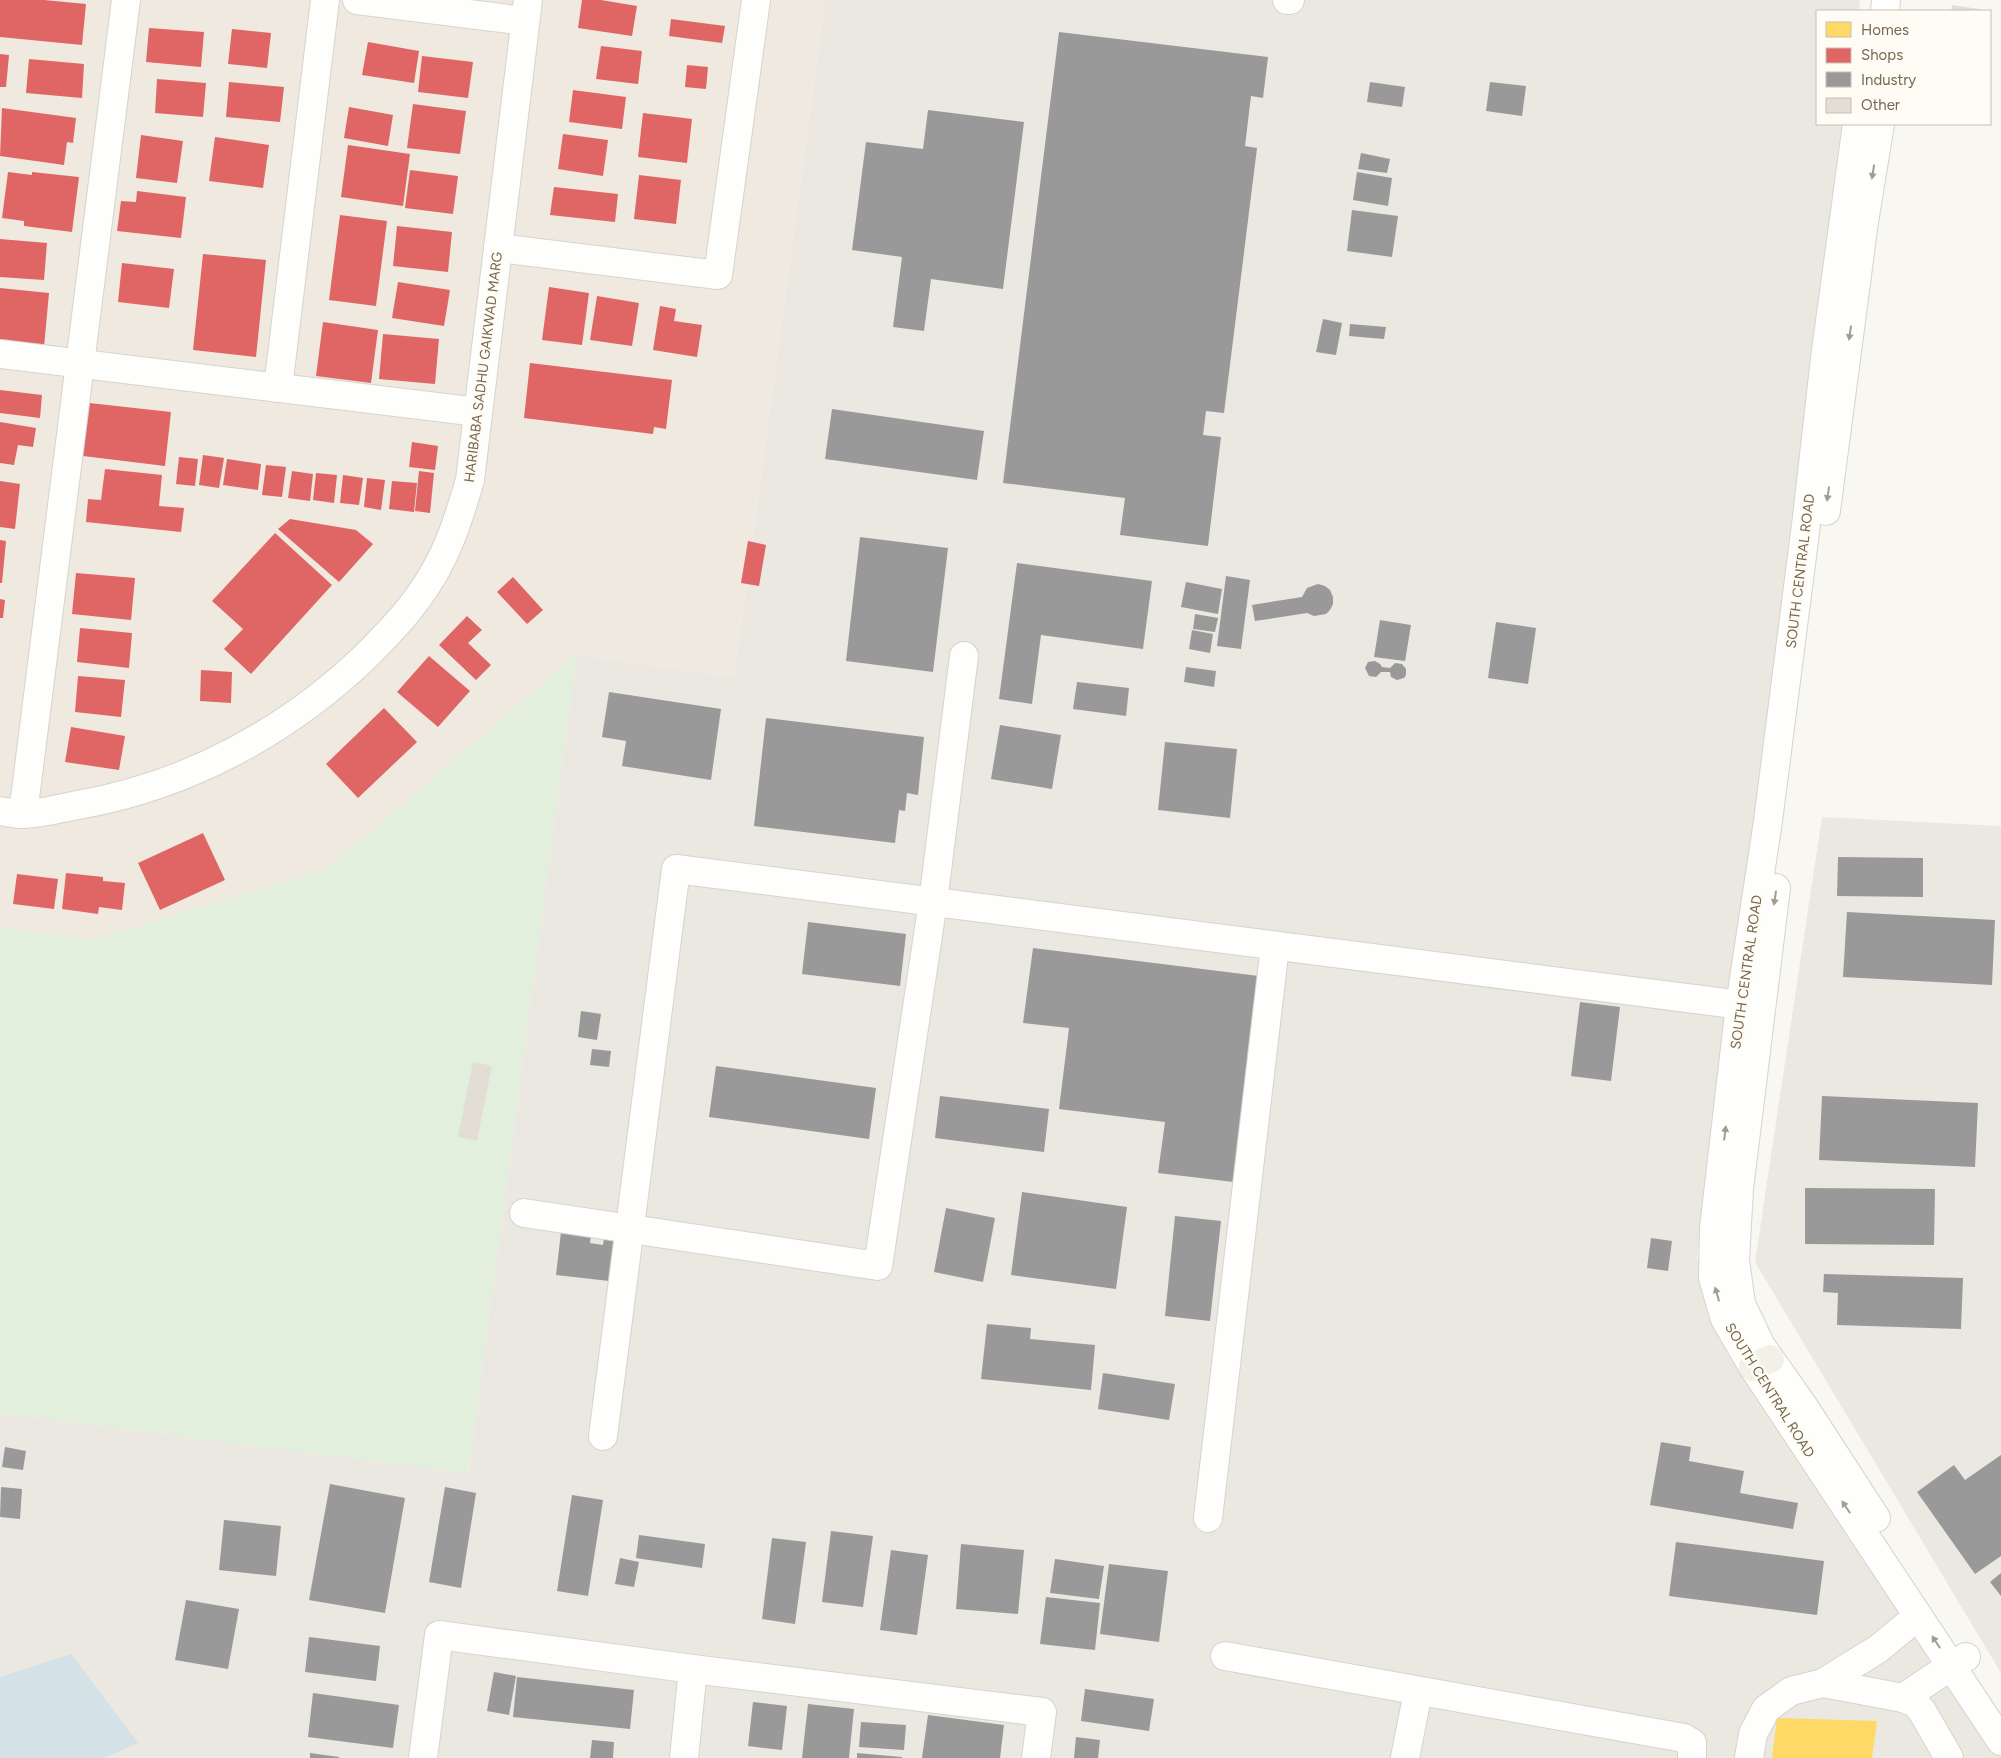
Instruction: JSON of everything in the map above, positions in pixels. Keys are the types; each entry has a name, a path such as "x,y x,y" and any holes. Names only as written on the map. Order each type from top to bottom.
{"street":[{"path":"12,812 80,364 126,0"},
{"path":"278,388 325,0"},
{"path":"357,0 527,11"},
{"path":"498,248 718,275 756,0"},
{"name":"HARIBABA SADHU GAIKWAD MARG","path":"12,812 100,801 171,781 237,751 294,716 347,674 392,630 431,578 453,536 470,480 527,11"},
{"name":"SOUTH CENTRAL ROAD","path":"1750,1006 1768,821 1807,517 1825,358 1857,125"},
{"name":"SOUTH CENTRAL ROAD","path":"1880,125 1750,1006 1714,1228 1713,1278 1725,1320 1761,1363 1804,1408 1958,1661 2001,1742"},
{"path":"0,354 478,412"},
{"path":"524,1213 878,1266 933,902 964,656"},
{"path":"603,1436 676,869 1750,1006"},
{"path":"1208,1518 1275,946"},
{"name":"SOUTH CENTRAL ROAD","path":"1761,1363 1918,1616 2001,1711"},
{"path":"1749,1758 1753,1734 1766,1709 1791,1691 1824,1683 1878,1649 1918,1616"},
{"path":"423,1758 439,1635 693,1669 1042,1712 1036,1758"},
{"path":"1225,1656 1684,1738 1692,1743 1692,1758"},
{"path":"1903,1698 1958,1661"},
{"path":"684,1758 693,1669"},
{"path":"1824,1683 1903,1698 1915,1703 1922,1711 1948,1758"},
{"path":"1405,1758 1418,1692"}],"shaded area":[{"path":"0,0 825,0 734,677 576,655 327,869 94,940 0,928"},
{"path":"825,0 1860,0 1859,10 1816,10 1816,125 1844,125 1697,1259 2001,1749 2001,1758 0,1758 0,1413 468,1473 576,655 734,677"},
{"path":"1822,817 2001,826 2001,1673 1755,1262"},
{"path":"71,1654 138,1743 103,1758 0,1758 0,1677"}],"green space":[{"path":"576,655 468,1473 0,1413 0,928 94,940 327,869"}],"building: Homes":[{"path":"1777,1718 1877,1721 1872,1758 1772,1758"}],"building: Shops":[{"path":"0,0 44,0 86,4 82,45 0,37"},
{"path":"582,0 601,0 637,6 632,36 578,28"},
{"path":"671,19 725,26 722,43 669,36"},
{"path":"149,28 204,32 201,67 146,62"},
{"path":"232,29 271,33 267,68 228,64"},
{"path":"368,42 419,51 414,83 362,75"},
{"path":"601,46 642,51 638,84 596,79"},
{"path":"0,54 9,55 6,87 0,87"},
{"path":"422,56 473,62 468,98 418,92"},
{"path":"29,59 84,64 82,98 26,93"},
{"path":"687,65 708,67 706,89 685,87"},
{"path":"157,79 206,83 203,117 155,113"},
{"path":"229,82 284,87 280,122 226,117"},
{"path":"573,90 626,97 622,129 569,122"},
{"path":"413,104 466,111 460,154 407,148"},
{"path":"349,107 393,115 388,146 344,138"},
{"path":"2,108 76,118 73,143 67,142 64,165 0,156"},
{"path":"643,113 692,119 687,163 638,157"},
{"path":"563,134 608,140 603,176 558,169"},
{"path":"141,135 183,141 177,183 136,178"},
{"path":"215,137 269,145 263,188 209,181"},
{"path":"348,145 410,154 403,206 341,197"},
{"path":"410,170 458,176 453,214 405,208"},
{"path":"8,172 32,175 32,172 79,177 72,232 24,226 24,221 2,218"},
{"path":"639,175 681,180 676,224 634,219"},
{"path":"554,187 618,194 615,222 550,215"},
{"path":"137,191 186,197 181,238 117,231 121,201 136,202"},
{"path":"340,215 387,221 376,306 329,300"},
{"path":"397,226 452,232 448,272 393,266"},
{"path":"0,239 47,243 44,280 0,277"},
{"path":"203,254 266,260 256,357 193,350"},
{"path":"122,263 174,269 169,308 118,302"},
{"path":"398,282 450,290 444,326 392,318"},
{"path":"549,287 589,293 582,345 542,340"},
{"path":"0,288 49,293 44,347 0,342"},
{"path":"597,296 639,303 632,346 590,340"},
{"path":"660,306 676,309 674,321 702,325 697,357 653,350"},
{"path":"323,322 378,330 371,383 316,376"},
{"path":"383,334 439,339 435,384 379,379"},
{"path":"530,363 672,380 666,429 654,427 653,434 524,418"},
{"path":"0,390 42,395 40,418 0,413"},
{"path":"89,403 171,412 165,466 83,456"},
{"path":"0,422 36,428 33,447 18,445 14,465 0,463"},
{"path":"412,442 438,446 435,470 409,467"},
{"path":"203,455 224,458 219,488 199,485"},
{"path":"179,457 198,459 195,486 176,484"},
{"path":"227,459 261,464 258,490 223,485"},
{"path":"266,465 286,467 282,497 262,495"},
{"path":"105,469 162,475 159,506 184,508 181,532 86,522 88,499 101,500"},
{"path":"292,471 313,474 310,501 288,498"},
{"path":"419,471 434,473 430,513 415,511"},
{"path":"316,473 337,475 334,503 313,500"},
{"path":"343,475 363,478 359,505 340,503"},
{"path":"367,478 385,480 381,510 364,507"},
{"path":"0,481 20,484 15,529 0,527"},
{"path":"392,481 417,483 414,512 389,509"},
{"path":"290,519 356,530 373,544 339,582 278,529"},
{"path":"275,533 332,585 251,674 224,649 243,629 212,601"},
{"path":"0,540 6,541 2,583 0,583"},
{"path":"748,541 766,545 759,586 741,583"},
{"path":"76,573 135,578 131,620 72,614"},
{"path":"513,577 543,610 527,624 497,592"},
{"path":"0,599 5,600 3,618 0,618"},
{"path":"467,616 482,630 468,643 491,665 476,680 439,645"},
{"path":"80,628 132,633 129,668 77,662"},
{"path":"429,656 470,691 438,727 397,692"},
{"path":"201,670 232,672 231,703 200,701"},
{"path":"78,676 125,680 121,717 75,712"},
{"path":"384,708 417,742 358,798 326,764"},
{"path":"71,727 125,736 119,770 65,762"},
{"path":"203,833 225,880 160,910 138,863"},
{"path":"66,873 103,877 103,881 125,883 122,910 99,907 98,914 62,909"},
{"path":"17,874 58,879 54,909 13,904"}],"building: Industry":[{"path":"1059,32 1268,57 1263,98 1251,96 1245,146 1257,148 1224,413 1206,411 1203,435 1221,437 1208,546 1120,535 1125,498 1003,483"},
{"path":"1370,82 1405,87 1402,107 1367,102"},
{"path":"1490,82 1526,86 1522,116 1486,111"},
{"path":"928,110 1024,122 1003,289 931,279 924,331 893,327 902,257 852,250 866,142 923,149"},
{"path":"1361,153 1390,159 1387,173 1358,169"},
{"path":"1357,172 1392,178 1388,206 1353,200"},
{"path":"1352,210 1398,216 1392,257 1347,251"},
{"path":"1323,319 1342,323 1336,355 1316,352"},
{"path":"1350,324 1386,327 1384,339 1349,336"},
{"path":"832,409 984,431 977,480 825,459"},
{"path":"860,537 948,548 933,672 846,661"},
{"path":"1017,563 1152,581 1143,649 1041,635 1032,704 999,699"},
{"path":"1226,576 1250,580 1241,649 1217,646"},
{"path":"1186,582 1222,589 1218,614 1181,607"},
{"path":"1318,584 1330,590 1333,597 1333,604 1326,614 1314,616 1307,613 1255,621 1252,605 1302,597 1307,588"},
{"path":"1195,614 1218,618 1215,632 1193,629"},
{"path":"1380,620 1411,625 1405,661 1374,657"},
{"path":"1496,622 1536,628 1528,684 1488,678"},
{"path":"1192,630 1213,634 1210,653 1189,649"},
{"path":"1375,661 1382,667 1390,668 1395,663 1402,664 1406,669 1406,675 1404,678 1397,680 1391,677 1390,672 1381,672 1376,677 1369,676 1365,668 1368,662"},
{"path":"1186,667 1216,671 1214,687 1184,682"},
{"path":"1077,682 1129,688 1126,716 1073,709"},
{"path":"609,692 721,709 711,780 622,766 626,741 602,737"},
{"path":"766,718 924,737 918,795 907,793 905,811 899,810 895,843 754,826"},
{"path":"1000,725 1061,735 1052,789 991,779"},
{"path":"1165,742 1237,749 1230,818 1158,810"},
{"path":"1838,857 1923,858 1923,897 1837,896"},
{"path":"1847,912 1995,920 1992,985 1843,977"},
{"path":"808,922 906,934 900,986 802,974"},
{"path":"1033,948 1267,977 1242,1183 1158,1173 1165,1122 1059,1109 1069,1028 1023,1023"},
{"path":"1580,1002 1620,1007 1611,1081 1571,1076"},
{"path":"581,1011 601,1014 597,1040 578,1037"},
{"path":"592,1049 611,1051 609,1067 590,1065"},
{"path":"716,1066 876,1088 869,1139 709,1117"},
{"path":"940,1096 1049,1109 1044,1152 935,1138"},
{"path":"1822,1096 1978,1103 1975,1167 1819,1160"},
{"path":"1805,1188 1935,1189 1934,1245 1805,1244"},
{"path":"1022,1192 1127,1207 1116,1289 1011,1275"},
{"path":"946,1208 995,1218 983,1282 934,1272"},
{"path":"1175,1216 1221,1221 1210,1321 1165,1316"},
{"path":"561,1232 591,1236 590,1243 603,1245 604,1238 623,1240 618,1282 556,1275"},
{"path":"1651,1238 1672,1241 1668,1271 1647,1268"},
{"path":"1824,1274 1963,1278 1961,1329 1837,1325 1838,1293 1823,1292"},
{"path":"987,1324 1031,1328 1030,1339 1095,1345 1091,1390 981,1379"},
{"path":"1103,1373 1175,1384 1169,1420 1098,1409"},
{"path":"1661,1442 1691,1447 1689,1461 1744,1471 1740,1493 1798,1503 1793,1529 1650,1505"},
{"path":"5,1447 26,1451 23,1470 2,1467"},
{"path":"2001,1455 2001,1556 1975,1574 1917,1492 1954,1465 1965,1480"},
{"path":"330,1484 405,1498 385,1613 309,1600"},
{"path":"1,1487 22,1489 20,1519 0,1517"},
{"path":"445,1487 476,1493 461,1588 429,1582"},
{"path":"572,1495 603,1500 588,1596 557,1591"},
{"path":"224,1520 281,1526 276,1576 219,1570"},
{"path":"831,1531 873,1536 863,1607 822,1602"},
{"path":"639,1535 705,1544 702,1568 636,1558"},
{"path":"772,1538 806,1542 795,1624 762,1619"},
{"path":"1676,1542 1824,1561 1817,1615 1669,1596"},
{"path":"961,1544 1024,1550 1018,1614 956,1609"},
{"path":"891,1550 928,1555 917,1635 880,1630"},
{"path":"620,1558 639,1562 634,1587 615,1584"},
{"path":"1055,1559 1104,1566 1099,1599 1050,1593"},
{"path":"1109,1564 1168,1571 1159,1642 1100,1634"},
{"path":"2001,1573 2001,1596 1990,1582"},
{"path":"1046,1597 1100,1603 1095,1650 1040,1644"},
{"path":"186,1600 239,1609 228,1669 175,1660"},
{"path":"309,1637 380,1646 376,1681 305,1672"},
{"path":"494,1672 516,1676 509,1715 487,1711"},
{"path":"517,1677 634,1690 630,1729 513,1717"},
{"path":"1085,1689 1154,1699 1149,1731 1081,1721"},
{"path":"313,1693 399,1705 393,1748 308,1737"},
{"path":"753,1702 787,1706 782,1750 748,1746"},
{"path":"808,1704 854,1709 849,1758 802,1758"},
{"path":"928,1715 1004,1725 1000,1758 922,1758"},
{"path":"861,1722 906,1725 904,1750 859,1747"},
{"path":"1076,1737 1100,1740 1098,1758 1074,1758"},
{"path":"592,1740 614,1742 613,1758 590,1758"},
{"path":"310,1753 339,1757 339,1758 310,1758"},
{"path":"857,1753 902,1757 902,1758 857,1758"}],"building: Other":[{"path":"1952,5 1979,9 1978,10 1951,10"},
{"path":"473,1062 492,1066 477,1141 458,1137"}]}
